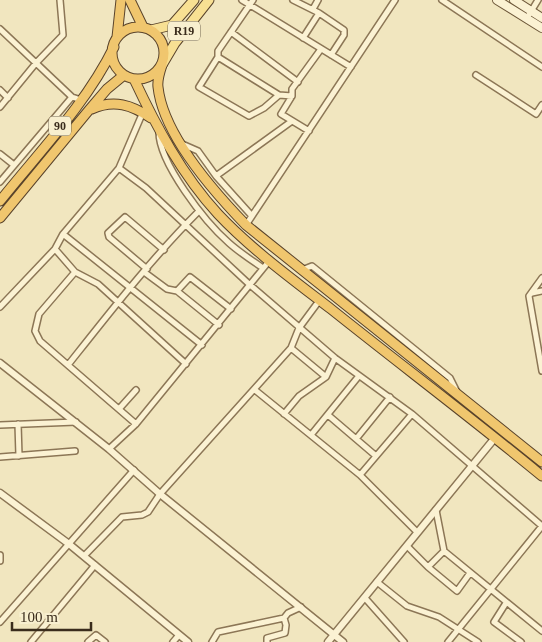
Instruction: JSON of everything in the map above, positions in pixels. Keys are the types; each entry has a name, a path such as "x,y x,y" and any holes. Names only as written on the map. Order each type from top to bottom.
{"highway":[{"path":"121,0 114,46 114,62 124,75 134,79 150,76 162,65"},
{"path":"130,0 147,29 158,36 163,45 164,55 158,86 167,116 181,144 207,182 246,225 460,397 540,458"},
{"path":"117,36 126,30 147,29"},
{"name":"90","path":"0,201 104,66 114,46"},
{"name":"90","path":"0,218 107,89 124,75"},
{"path":"134,79 153,120 199,190 218,213 270,260 320,301 542,476"},
{"path":"89,110 103,104 121,104 143,112 153,120"}],"main road":[{"name":"R19","path":"147,29 172,25 194,0"},
{"name":"R19","path":"162,65 175,43 209,0"},
{"path":"497,0 529,15 542,18"},
{"path":"514,0 542,28"}],"street":[{"path":"0,107 36,63 63,35 60,0"},
{"path":"242,0 252,2 303,38 351,67"},
{"path":"293,0 319,13 344,30 344,35 331,55"},
{"path":"313,10 318,0"},
{"path":"246,225 395,0"},
{"path":"442,0 542,67"},
{"path":"529,15 538,0"},
{"path":"252,2 218,51 218,57 199,87 249,116 264,108 280,95"},
{"path":"303,38 319,13"},
{"path":"0,29 77,99 0,182"},
{"path":"231,32 298,82"},
{"path":"309,131 281,114 292,96 292,90 321,49"},
{"path":"218,57 280,95 292,96"},
{"path":"476,75 536,114 542,105"},
{"path":"0,90 8,98"},
{"path":"0,307 55,249 63,234 119,168 143,112"},
{"path":"216,176 292,121"},
{"path":"159,128 158,142 165,160 200,211 228,243 262,268"},
{"path":"181,144 198,151 216,176 252,216"},
{"path":"0,154 14,165"},
{"path":"119,168 146,188 299,328 358,377 390,397 412,414 472,468 541,523 448,642"},
{"path":"68,365 117,302 164,250 184,224 200,211"},
{"path":"164,250 124,217 108,233 109,237 166,289 177,290 219,325"},
{"path":"63,234 202,345"},
{"path":"55,249 75,272 98,284 186,364"},
{"path":"110,449 136,424 219,325 249,284 270,260"},
{"path":"75,272 39,314 34,330 40,341 136,424"},
{"path":"177,290 190,276 232,309"},
{"path":"542,278 529,296 541,352 542,371"},
{"path":"532,293 542,291"},
{"path":"84,556 122,517 142,515 148,512 160,494 291,348 299,328 320,301"},
{"path":"291,348 326,377"},
{"path":"284,414 299,396 326,377 335,358"},
{"path":"0,363 110,449 160,494 344,642"},
{"path":"311,435 358,377"},
{"path":"119,409 136,390"},
{"path":"255,390 360,475 417,532"},
{"path":"356,439 390,397"},
{"path":"360,475 412,414"},
{"path":"328,415 376,456"},
{"path":"0,425 76,422"},
{"path":"18,424 19,456"},
{"path":"328,642 494,439"},
{"path":"0,457 75,451"},
{"path":"1,620 134,470"},
{"path":"0,493 69,544 188,642"},
{"path":"436,510 444,551 542,632"},
{"path":"407,546 428,567 457,591 470,573"},
{"path":"428,567 444,551"},
{"path":"0,555 0,561"},
{"path":"31,642 95,565"},
{"path":"377,582 407,606 439,617 478,642"},
{"path":"364,598 404,642"},
{"path":"506,602 494,622 521,642"},
{"path":"212,642 218,632 284,618 288,613 301,608"},
{"path":"267,642 266,638 271,635 285,632 284,618"},
{"path":"88,642 96,635 105,642"},
{"path":"173,642 179,635"}]}
